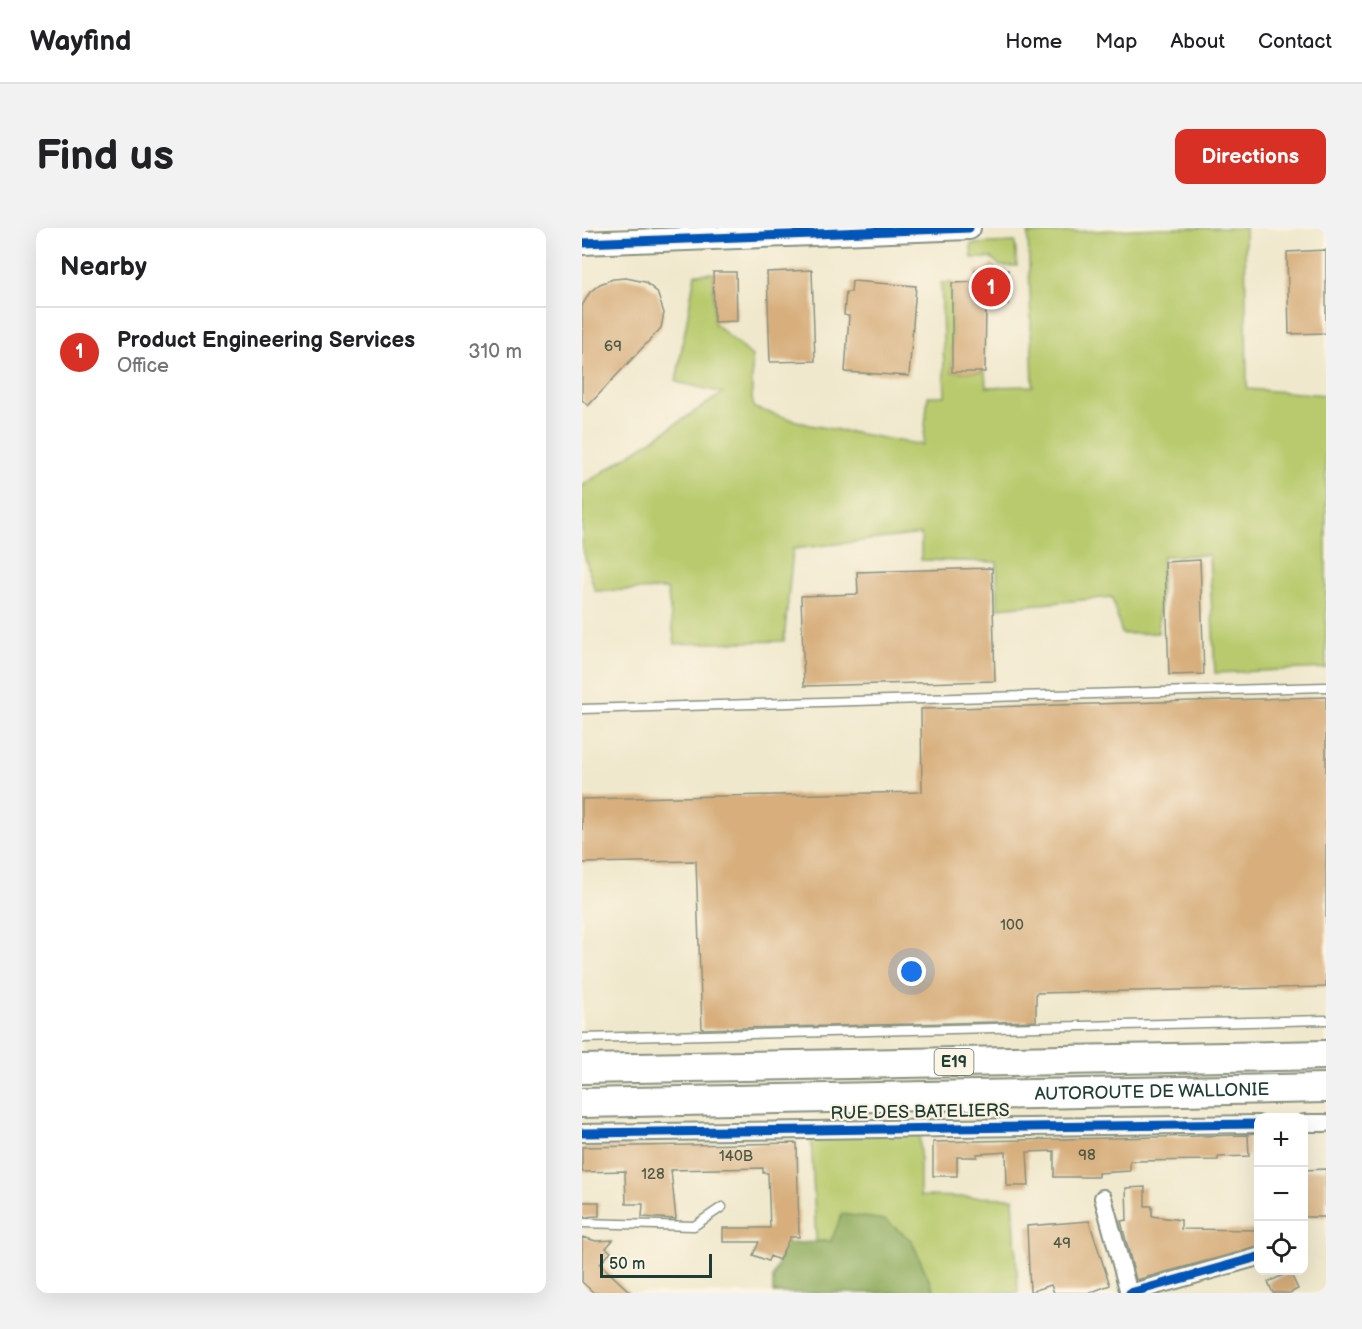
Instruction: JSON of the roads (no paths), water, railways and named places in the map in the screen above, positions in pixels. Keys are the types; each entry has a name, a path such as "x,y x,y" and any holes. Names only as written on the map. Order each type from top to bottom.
{"highway":[{"name":"AUTOROUTE DE WALLONIE","path":"582,1070 1326,1055"},
{"name":"AUTOROUTE DE WALLONIE","path":"582,1103 1326,1088"}],"street":[{"path":"582,243 969,228"},
{"path":"1308,1123 1326,1123"},
{"name":"RUE DES BATELIERS","path":"582,1133 1254,1124"},
{"path":"1103,1198 1129,1293 1254,1258"}],"lane":[{"path":"582,709 1326,687"},
{"path":"582,1038 1326,1020"},
{"path":"582,1223 694,1226 722,1207"}],"place":[{"name":"Product Engineering Services","path":"991,287"}]}
